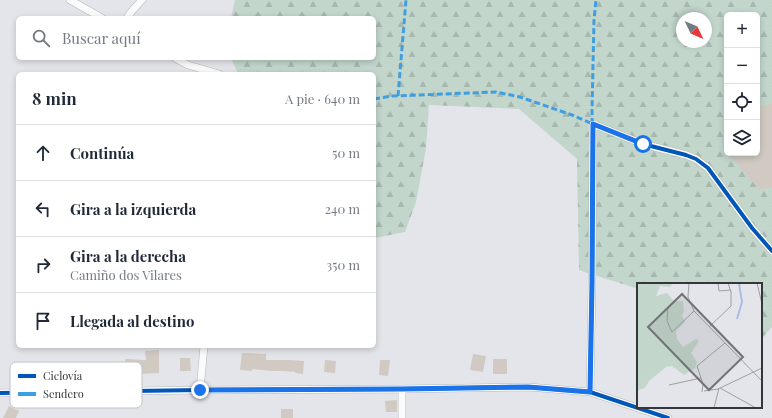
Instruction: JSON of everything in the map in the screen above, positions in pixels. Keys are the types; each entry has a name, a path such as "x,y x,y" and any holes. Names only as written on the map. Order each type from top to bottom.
{"street":[{"path":"70,0 98,16"},
{"path":"128,16 142,0"},
{"path":"179,60 188,65 212,72"},
{"path":"590,392 593,124 643,144 696,159 708,168 752,228 772,251"},
{"path":"200,390 204,348"},
{"path":"142,391 528,387 590,392 637,408"},
{"path":"402,389 402,418"},
{"path":"0,392 10,392"},
{"path":"638,408 668,418"}],"green space":[{"path":"235,0 772,0 772,327 762,338 762,283 637,283 637,289 579,270 577,159 519,109 429,105 426,148 416,202 405,232 376,238 376,72 237,72 232,60 376,60 376,16 231,16"}],"building":[{"path":"772,104 772,187 760,190 730,156 760,156 760,106"},
{"path":"159,350 159,373 142,374 142,362 125,362 125,359 146,360 145,351"},
{"path":"242,353 266,354 266,360 304,361 303,374 295,372 252,369 252,371 240,370"},
{"path":"473,354 486,356 483,372 470,370"},
{"path":"180,358 190,358 191,371 180,371"},
{"path":"493,359 507,359 507,374 493,374"},
{"path":"325,360 336,361 335,373 324,372"},
{"path":"380,360 390,360 388,376 379,375"},
{"path":"397,400 397,412 386,412 385,401"},
{"path":"9,406 10,408 19,411 16,418 3,418"},
{"path":"281,409 293,409 293,418 281,418"}],"marked path":[{"path":"398,96 406,0"},
{"path":"593,124 594,20 596,0"},
{"path":"376,99 392,96 496,92 520,97 593,124"}],"cycle path":[{"path":"590,392 593,124 643,144 696,159 708,168 752,228 772,251"},
{"path":"142,391 528,387 590,392 637,408"},
{"path":"0,393 10,393"},
{"path":"638,408 668,418"}],"route":[{"path":"200,390 528,387 590,392 593,124 643,144"}]}
